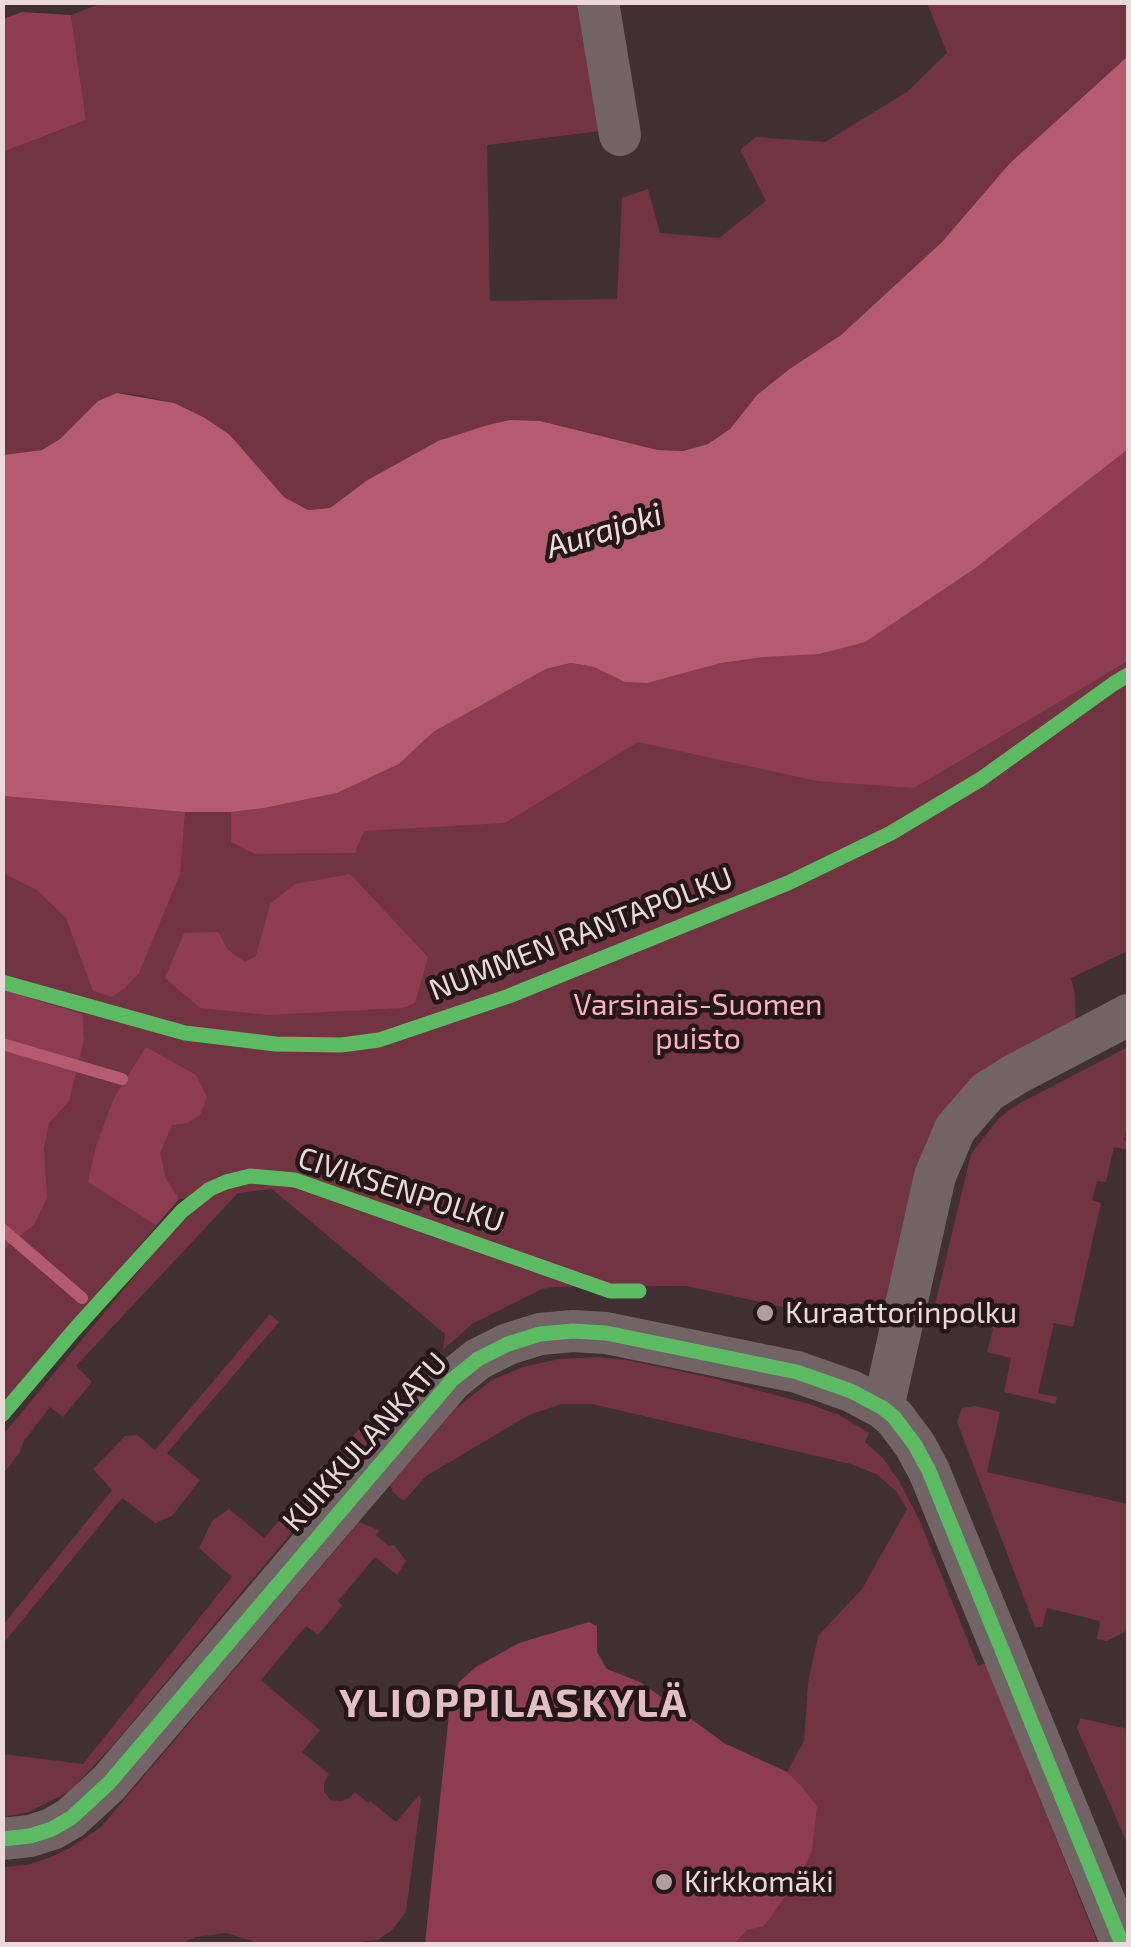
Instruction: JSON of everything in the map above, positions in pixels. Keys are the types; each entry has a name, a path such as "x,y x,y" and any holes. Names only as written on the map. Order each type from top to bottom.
{"street":[{"path":"598,2 620,136"},
{"path":"882,1408 935,1176 956,1129 987,1092 1128,1015"},
{"name":"KUIKKULANKATU","path":"2,1839 52,1829 92,1800 452,1380 478,1359 540,1334 606,1333 796,1372 851,1391 894,1417 929,1471 1122,1944"}],"green space":[{"path":"105,2 588,3 601,131 487,145 490,301 617,299 622,198 648,189 660,233 719,238 766,201 740,150 756,137 825,142 907,92 947,53 927,3 1128,3 1128,56 1010,163 942,242 841,335 757,395 730,429 708,444 683,451 658,450 540,421 366,481 330,508 308,510 284,497 230,435 174,403 138,395 117,393 98,401 60,439 42,450 3,455 3,152 86,120 71,15"},
{"name":"Varsinais-Suomen puisto","path":"1128,449 1128,951 1071,978 1076,1025 995,1065 884,1326 686,1286 554,1287 542,1289 472,1324 443,1350 445,1334 272,1189 238,1193 76,1366 92,1382 63,1417 50,1407 3,1474 3,1435 167,1237 214,1196 179,1199 3,1407 2,796 231,812"},
{"path":"1128,1047 1128,1122 1124,1140 1128,1150 1114,1147 1106,1182 1097,1181 1092,1200 1101,1203 1073,1327 1054,1323 1038,1393 1057,1397 1055,1404 1004,1392 1011,1358 987,1352 993,1329 933,1313 971,1154 999,1118 1018,1104"},
{"path":"270,1314 279,1322 167,1453 200,1480 172,1516 155,1523 122,1498 3,1644 3,1625 112,1490 93,1469 125,1436 137,1435 155,1450"},
{"path":"597,1357 716,1379 809,1404 839,1415 869,1433 865,1442 883,1458 919,1519 978,1666 986,1663 1098,1944 734,1944 747,1930 817,1806 787,1772 804,1741 808,1683 818,1636 862,1589 907,1509 896,1491 876,1474 851,1464 592,1404 562,1404 529,1415 426,1476 404,1501 393,1492 390,1485 456,1408 492,1380 523,1367 559,1359"},
{"path":"388,1396 398,1399 399,1405 113,1745 70,1791 29,1812 3,1817 3,1754 83,1764 232,1577 199,1548 212,1521 229,1509 264,1538"},
{"path":"976,1406 1000,1412 987,1472 1128,1504 1128,1630 1107,1641 1097,1639 1100,1621 1047,1608 1042,1627 1035,1627 957,1422 962,1408"},
{"path":"359,1522 379,1530 376,1535 389,1546 394,1545 406,1561 397,1575 375,1557 338,1601 342,1606 318,1635 306,1626 261,1680 320,1730 302,1752 329,1774 324,1791 330,1800 342,1801 355,1792 396,1822 419,1795 406,1912 392,1930 378,1940 349,1943 255,1942 226,1933 196,1937 180,1944 3,1944 3,1867 48,1858 101,1827"},
{"path":"1080,1718 1128,1729 1128,1845 1077,1728"}],"shaded area":[{"path":"22,12 71,15 86,120 3,152 3,19"},
{"path":"1128,449 1128,661 914,788 817,781 638,742 505,823 364,831 355,853 255,854 231,842 231,812 337,793 399,764 432,732 546,669 571,663 594,667 625,682 647,683 721,663 764,657"},
{"path":"2,796 185,812 180,874 139,973 112,997 93,991 66,918 37,890 3,873"},
{"path":"350,874 428,957 415,1003 402,1008 269,1015 200,1008 165,978 184,933 218,932 228,950 245,962 256,956 270,904 295,884"},
{"path":"3,990 82,1014 84,1040 69,1101 49,1123 44,1148 47,1198 34,1225 5,1248 2,1247"},
{"path":"146,1047 196,1075 207,1097 200,1115 187,1123 172,1125 160,1153 166,1179 179,1199 156,1225 88,1182 96,1146 114,1098"},
{"path":"589,1622 597,1626 597,1652 607,1669 642,1683 724,1743 787,1772 802,1787 817,1806 812,1850 800,1876 764,1926 747,1930 734,1944 425,1944 450,1704 459,1682 476,1667 519,1643"}],"water":[{"name":"Aurajoki","path":"1128,56 1128,449 974,569 865,642 819,654 721,663 647,683 625,682 594,667 571,663 546,669 433,732 399,764 337,793 264,808 185,812 3,796 3,455 42,450 60,439 98,401 117,393 174,403 205,418 230,435 284,497 308,510 330,508 366,481 438,441 510,420 540,421 658,450 683,451 708,444 730,429 757,395 841,335 942,242 1010,163"}],"waterway":[{"path":"2,1044 122,1079"},
{"path":"2,1229 82,1298"}],"cycle path":[{"name":"NUMMEN RANTAPOLKU","path":"2,982 185,1033 276,1044 341,1045 379,1040 509,996 788,883 891,833 981,779 1128,675"},
{"name":"CIVIKSENPOLKU","path":"2,1415 182,1211 210,1189 250,1176 295,1180 610,1291 639,1291"},
{"path":"2,1839 52,1829 71,1818 109,1783 452,1380 478,1359 540,1334 606,1333 797,1372 851,1391 894,1417 929,1471 1122,1944"}],"place":[{"name":"Kuraattorinpolku","path":"765,1313"},
{"name":"Kirkkomäki","path":"664,1882"}],"district":[{"name":"YLIOPPILASKYLÄ","path":"514,1704"}]}
